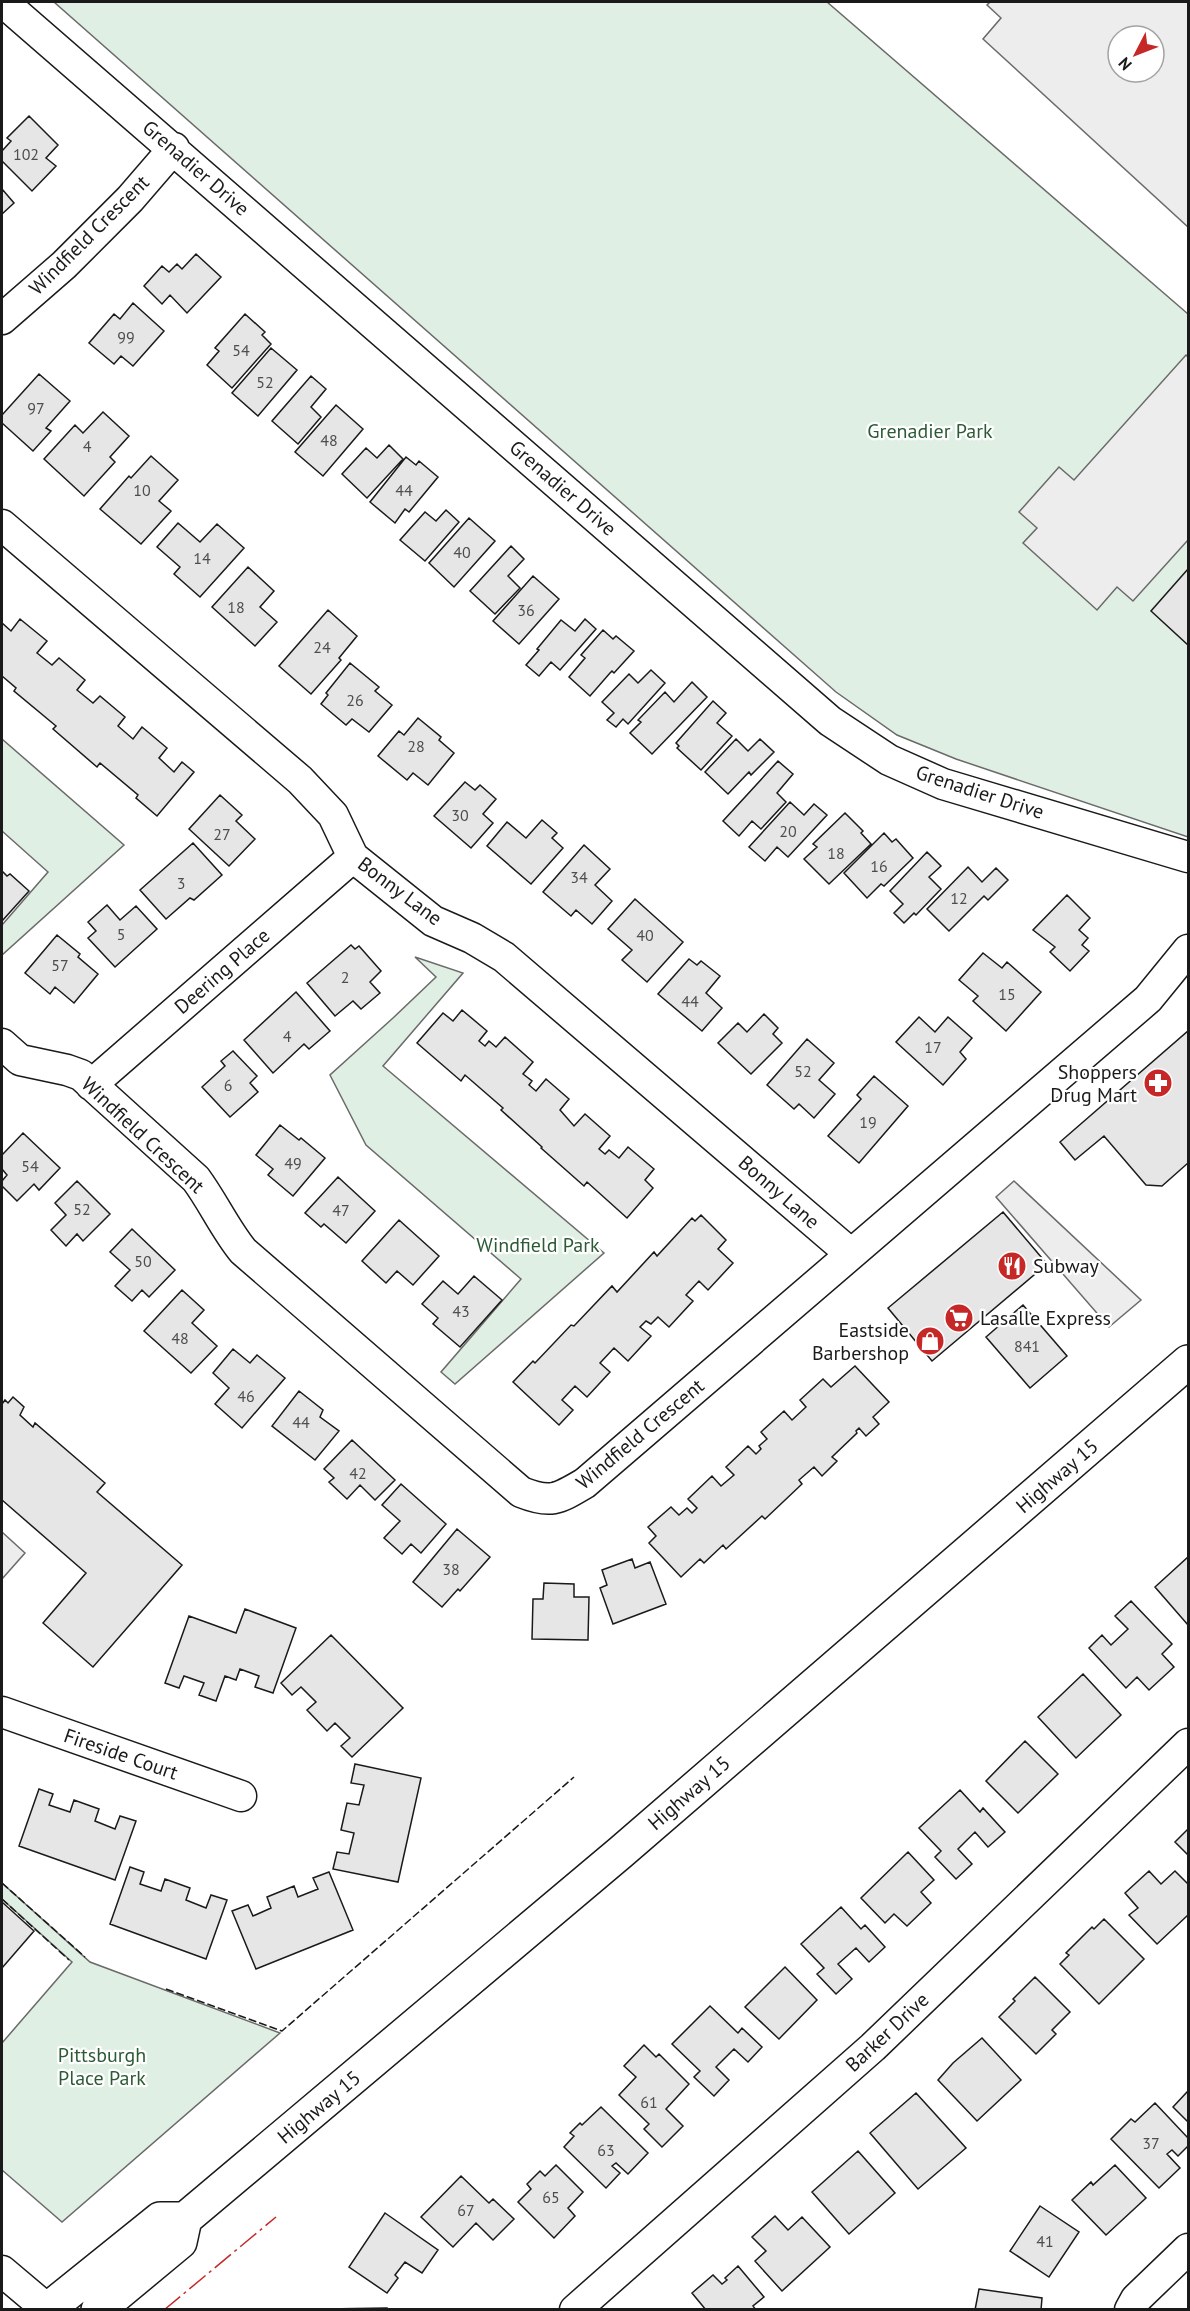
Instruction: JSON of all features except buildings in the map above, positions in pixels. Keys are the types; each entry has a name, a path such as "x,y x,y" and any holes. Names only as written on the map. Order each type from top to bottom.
{"main road":[{"name":"Highway 15","path":"185,2218 621,1852 1188,1362"},
{"path":"47,2309 160,2219 185,2218 180,2242 98,2310"}],"street":[{"name":"Grenadier Drive","path":"3,2 174,148 830,721 889,760 943,784 1188,857"},
{"name":"Windfield Crescent","path":"2,320 64,265 130,199 174,148"},
{"name":"Bonny Lane","path":"2,525 300,780 333,815 353,857 433,921 472,938 504,957 851,1254"},
{"name":"Deering Place","path":"91,1085 353,857"},
{"name":"Windfield Crescent","path":"2,1044 20,1060 81,1075 196,1179 209,1197 228,1233 243,1251 521,1492 543,1501 564,1496 585,1483 1148,999 1188,950"},
{"name":"Fireside Court","path":"2,1712 241,1796"},
{"name":"Barker Drive","path":"575,2310 873,2047 1188,1744"},
{"path":"1130,2310 1136,2300 1188,2248"},
{"path":"2,2271 47,2309"}],"green space":[{"name":"Grenadier Park","path":"54,2 827,2 1188,314 1188,837 956,759 897,735 836,692"},
{"path":"2,739 124,845 2,955 2,925 48,872 2,831"},
{"name":"Windfield Park","path":"415,957 463,973 383,1066 604,1253 455,1384 441,1372 521,1279 366,1145 330,1075 436,977"},
{"name":"Pittsburgh Place Park","path":"2,1883 90,1962 280,2033 62,2222 2,2170 2,2043 72,1962 2,1899"}],"shaded area":[{"path":"990,2 1188,2 1188,227 983,39 1001,18 987,5"},
{"path":"1186,355 1188,357 1188,540 1133,601 1117,587 1097,610 1023,543 1037,528 1019,512 1059,467 1074,480"},
{"path":"1014,1181 1141,1300 1109,1327 996,1197"},
{"path":"2,1532 25,1553 2,1579"}],"fence":[{"path":"166,1989 282,2031 574,1777"},
{"path":"2,1883 85,1957"},
{"path":"2,1899 69,1960"}],"power":[{"path":"164,2310 276,2217"}],"place":[{"name":"Shoppers Drug Mart","path":"1158,1083"},
{"name":"Subway","path":"1012,1266"},
{"name":"Lasalle Express","path":"959,1318"},
{"name":"Eastside Barbershop","path":"930,1341"}]}
